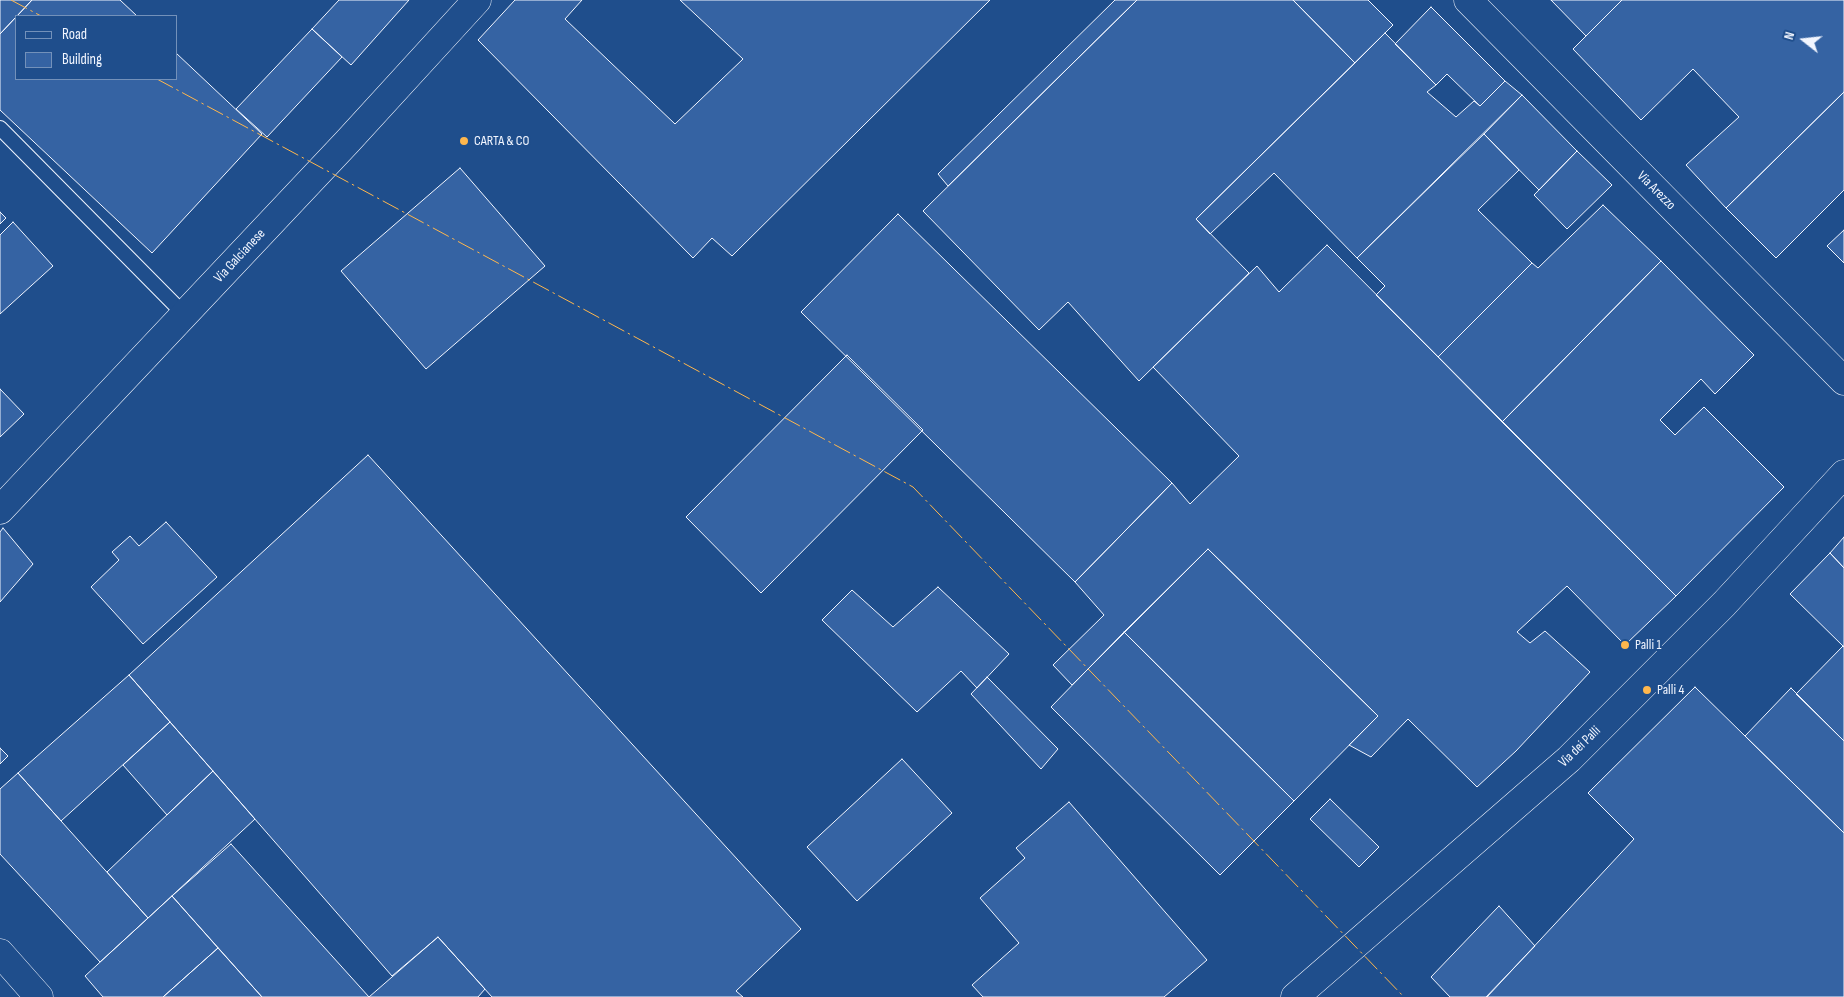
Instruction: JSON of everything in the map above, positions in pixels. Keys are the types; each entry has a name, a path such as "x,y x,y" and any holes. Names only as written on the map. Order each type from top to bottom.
{"street":[{"name":"Via Galcianese","path":"0,510 185,315 477,0"},
{"name":"Via Arezzo","path":"1468,0 1844,381"},
{"name":"Via dei Palli","path":"1294,997 1570,759 1724,604 1844,474"},
{"path":"0,953 39,997"}],"lane":[{"path":"0,128 185,315"}],"building":[{"path":"0,0 32,0 18,15 15,15 15,18 0,34"},
{"path":"32,0 120,0 136,15 18,15"},
{"path":"339,0 409,0 351,65 312,29"},
{"path":"515,0 582,0 565,19 675,124 743,59 680,0 990,0 732,256 712,238 693,258 478,40"},
{"path":"1115,0 1137,0 948,186 938,174"},
{"path":"1137,0 1293,0 1355,63 1196,219 1249,273 1139,381 1068,302 1039,330 923,211"},
{"path":"1293,0 1368,0 1393,25 1355,63"},
{"path":"1551,0 1622,0 1586,36"},
{"path":"1622,0 1844,0 1844,92 1726,208 1686,165 1739,117 1693,69 1641,120 1573,49"},
{"path":"1431,7 1505,81 1480,106 1447,74 1436,85 1395,44"},
{"path":"15,18 15,80 178,80 178,55 262,134 152,253 0,110 0,34"},
{"path":"312,29 342,57 267,137 236,109"},
{"path":"1385,33 1436,85 1427,92 1456,117 1474,101 1480,106 1505,81 1522,95 1357,258 1274,173 1210,234 1196,219"},
{"path":"1844,92 1844,190 1776,258 1726,208"},
{"path":"1522,95 1577,151 1539,190 1484,134"},
{"path":"1484,134 1519,170 1478,210 1532,263 1438,357 1376,295 1385,286 1357,258"},
{"path":"1577,151 1612,185 1567,229 1534,195"},
{"path":"460,168 545,266 426,369 341,271"},
{"path":"1603,205 1661,261 1502,422 1438,357 1532,263 1538,268"},
{"path":"0,212 6,218 0,224"},
{"path":"898,214 1172,483 1075,582 801,312"},
{"path":"13,222 53,266 0,314 0,235"},
{"path":"1844,230 1844,263 1827,246"},
{"path":"1327,245 1676,596 1625,645 1567,586 1517,632 1530,643 1545,631 1590,672 1516,751 1477,787 1408,719 1371,757 1349,745 1378,716 1208,549 1072,685 1053,665 1104,615 1075,582 1172,483 1190,504 1239,456 1153,367 1257,266 1279,292"},
{"path":"1661,261 1754,355 1715,394 1701,379 1660,420 1675,435 1704,407 1784,487 1676,596 1502,422"},
{"path":"847,355 923,430 761,593 686,517"},
{"path":"0,389 24,414 0,437"},
{"path":"368,455 801,929 736,991 743,997 492,997 438,937 392,976 129,675"},
{"path":"166,522 217,577 143,644 91,587 119,560 112,552 130,536 139,546"},
{"path":"3,528 33,564 0,602 0,532"},
{"path":"1844,537 1844,568 1830,553"},
{"path":"1208,549 1378,716 1294,801 1124,632"},
{"path":"1830,553 1844,568 1844,647 1790,594"},
{"path":"938,587 1009,654 977,688 961,671 917,712 822,620 852,590 893,627"},
{"path":"1124,632 1294,801 1220,875 1051,707"},
{"path":"1844,647 1844,741 1796,694"},
{"path":"129,675 170,722 61,821 18,773"},
{"path":"987,677 1058,749 1041,769 971,694"},
{"path":"1695,687 1844,833 1844,997 1487,997 1634,839 1588,793"},
{"path":"1791,688 1844,741 1844,833 1745,736"},
{"path":"170,722 213,771 167,815 123,765"},
{"path":"0,748 8,756 0,764"},
{"path":"902,759 952,813 857,901 807,847"},
{"path":"213,771 255,819 148,918 107,872"},
{"path":"18,773 148,918 100,962 0,854 0,789"},
{"path":"1330,799 1379,847 1359,867 1310,819"},
{"path":"1069,802 1207,960 1164,997 983,997 972,985 1019,943 980,898 1025,858 1016,848"},
{"path":"231,844 369,997 262,997 172,896"},
{"path":"172,896 218,948 163,997 103,997 85,976"},
{"path":"1499,906 1535,946 1486,997 1450,997 1431,977"},
{"path":"438,937 485,989 478,997 369,997"},
{"path":"218,948 262,997 163,997"}],"power":[{"path":"11,0 39,15"},
{"path":"159,80 913,487 1404,997"}],"place":[{"name":"CARTA & CO","path":"464,141"},
{"name":"Palli 1","path":"1625,645"},
{"name":"Palli 4","path":"1647,690"}]}
